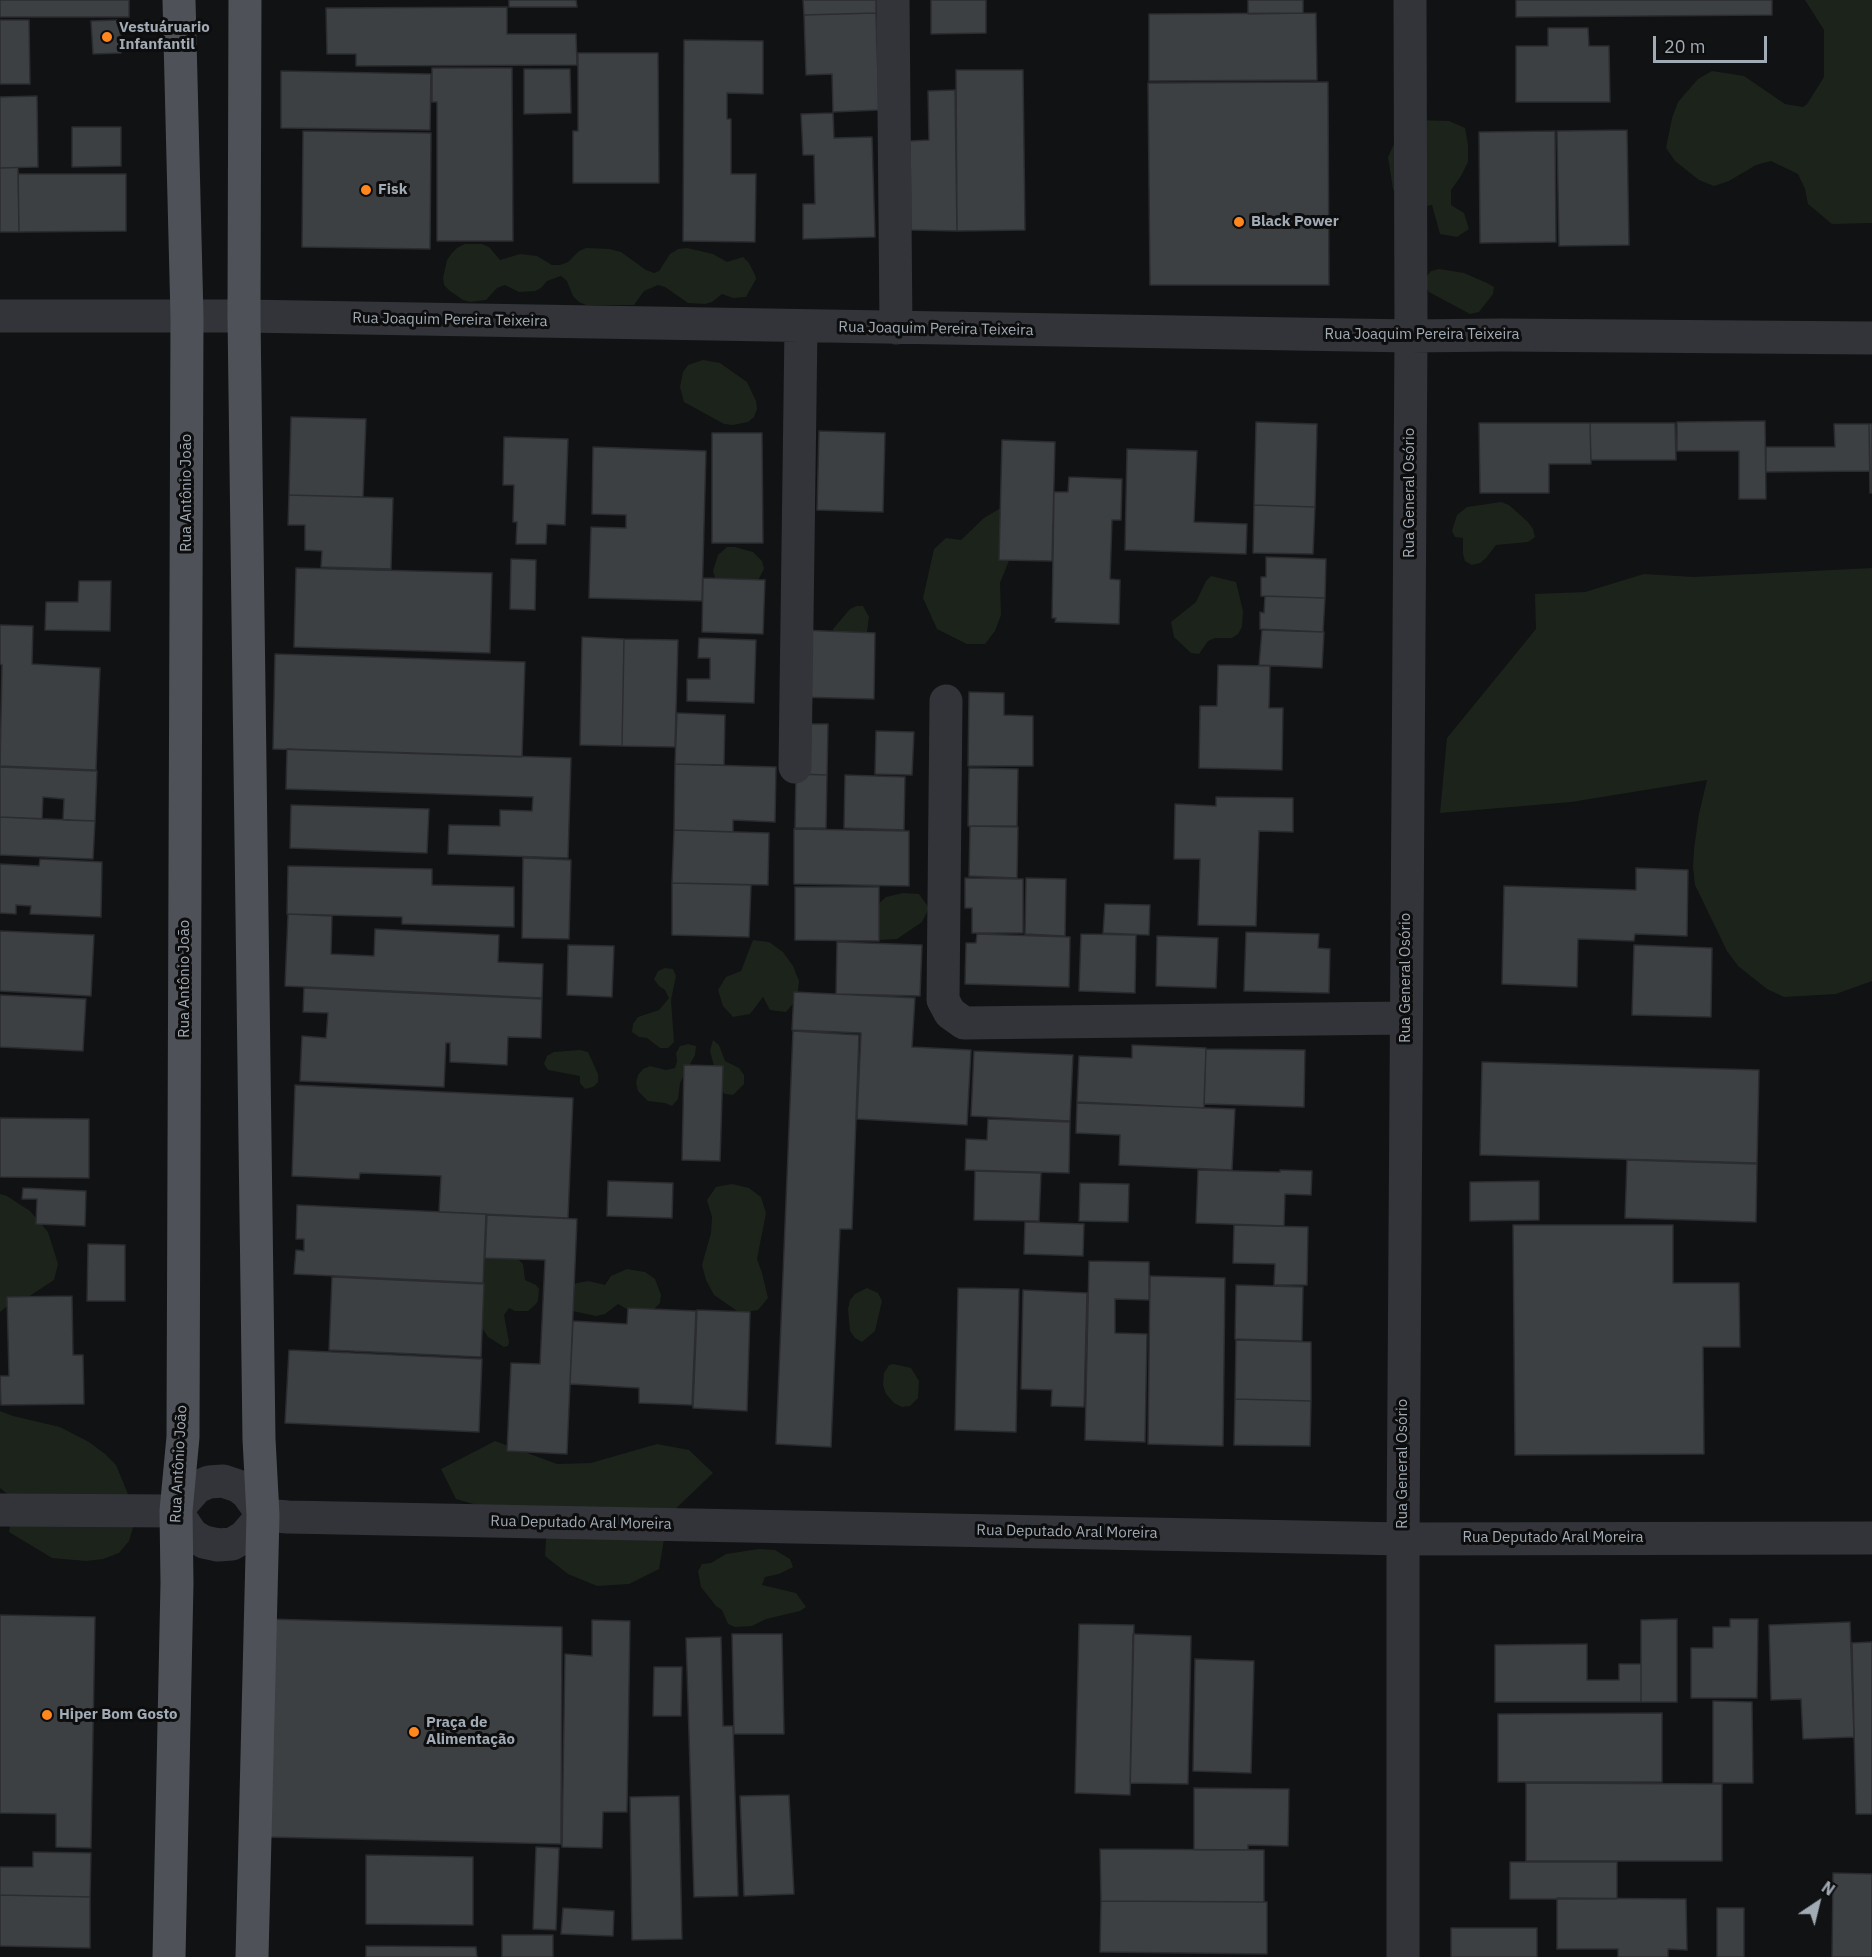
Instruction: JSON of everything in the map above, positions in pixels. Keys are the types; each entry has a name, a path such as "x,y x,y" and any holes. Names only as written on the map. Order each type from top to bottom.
{"main road":[{"name":"Rua Antônio João","path":"169,1957 177,1583 176,1510 183,1425 187,317 179,0"},
{"path":"245,0 244,316 259,1439 263,1515 252,1957"}],"street":[{"path":"893,0 896,328"},
{"name":"Rua General Osório","path":"1403,1957 1402,1539 1411,336 1410,0"},
{"name":"Rua Joaquim Pereira Teixeira","path":"0,315 244,316 1411,336 1872,338"},
{"path":"795,767 801,327"},
{"path":"946,701 943,1000 950,1013 964,1023 1405,1018"},
{"path":"0,1510 176,1510 197,1487 209,1482 223,1481 238,1486 247,1493 263,1515 244,1537 232,1544 218,1545 204,1542 192,1535 176,1510"},
{"name":"Rua Deputado Aral Moreira","path":"263,1515 1402,1539 1872,1538"}],"shaded area":[{"path":"1805,0 1872,0 1872,223 1832,224 1808,204 1805,189 1798,174 1771,161 1756,165 1729,181 1714,186 1699,180 1675,161 1666,148 1678,102 1698,79 1712,71 1744,76 1785,104 1803,107 1807,104 1824,77 1824,30"},
{"path":"1416,120 1449,121 1465,128 1468,162 1451,190 1451,205 1464,213 1469,229 1457,237 1440,234 1432,205 1416,208 1402,202 1393,189 1388,157 1401,129"},
{"path":"465,244 482,244 489,247 500,260 520,254 537,256 552,265 568,262 579,251 586,248 609,249 621,252 654,273 659,271 670,254 678,249 687,248 713,254 727,262 743,257 749,263 756,279 746,297 733,298 722,294 712,302 705,304 688,303 665,287 658,285 644,291 634,305 586,305 573,296 567,281 561,276 547,281 535,291 519,292 505,285 497,288 486,300 470,302 450,291 444,285 443,278 447,260 457,248"},
{"path":"1439,269 1464,273 1487,283 1494,287 1493,294 1479,312 1470,314 1429,292 1425,286 1426,277 1431,271"},
{"path":"703,360 720,363 747,382 756,401 757,409 754,417 748,422 724,424 684,402 680,387 683,372 688,365"},
{"path":"1501,502 1509,505 1528,522 1535,537 1528,542 1496,545 1480,563 1472,565 1465,561 1463,538 1455,537 1452,531 1457,515 1467,507"},
{"path":"999,509 1015,510 1018,538 1000,583 1001,615 995,631 985,644 967,644 937,629 923,598 934,549 946,538 961,540 984,518"},
{"path":"727,547 753,552 762,561 764,569 755,586 717,584 713,571 718,555"},
{"path":"1872,568 1872,981 1836,994 1784,997 1767,989 1738,966 1727,951 1695,885 1694,849 1707,780 1571,802 1440,813 1447,738 1536,629 1535,594 1585,592 1644,574 1693,577"},
{"path":"1211,576 1236,582 1243,611 1242,627 1232,638 1215,638 1208,641 1199,654 1191,653 1174,637 1171,622 1196,602 1206,581"},
{"path":"863,606 869,617 865,646 835,637 833,629 850,609"},
{"path":"903,893 919,894 929,908 922,922 897,939 879,940 864,934 862,919 886,897"},
{"path":"753,940 769,942 783,952 793,966 799,981 797,999 786,1012 770,1010 763,997 750,1014 733,1017 723,1006 718,990 726,977 741,971"},
{"path":"665,968 673,969 676,976 671,1000 674,1042 668,1048 660,1048 647,1038 639,1037 632,1032 633,1024 638,1017 659,1010 669,998 665,990 654,979 658,971"},
{"path":"713,1040 719,1045 725,1061 739,1068 744,1075 744,1084 733,1095 725,1094 720,1089 710,1051"},
{"path":"688,1044 696,1046 695,1055 680,1083 678,1099 672,1106 648,1101 638,1091 636,1083 638,1075 650,1066 666,1070 675,1068 676,1053 680,1046"},
{"path":"580,1050 588,1052 598,1074 598,1082 593,1087 585,1089 580,1083 580,1076 548,1070 544,1064 547,1056 554,1052"},
{"path":"732,1184 749,1188 761,1197 766,1213 757,1259 768,1298 758,1310 740,1313 714,1295 706,1280 702,1265 711,1233 712,1217 707,1200 716,1187"},
{"path":"0,1194 30,1211 48,1232 58,1264 54,1280 28,1297 12,1302 0,1312"},
{"path":"482,1247 512,1256 520,1261 523,1264 525,1280 539,1289 538,1301 528,1311 515,1311 509,1308 504,1315 509,1342 508,1346 504,1347 488,1337 476,1319 477,1305 484,1295"},
{"path":"627,1269 645,1272 655,1279 661,1295 660,1303 654,1309 646,1312 630,1311 618,1304 605,1314 596,1316 572,1311 572,1284 588,1281 605,1285 611,1276"},
{"path":"867,1288 878,1293 882,1301 875,1331 862,1342 850,1331 848,1309 850,1300 855,1294"},
{"path":"889,1365 911,1368 919,1381 918,1398 910,1406 902,1407 894,1403 886,1394 883,1385 884,1373"},
{"path":"0,1411 60,1427 89,1442 116,1465 128,1494 134,1524 129,1541 119,1553 103,1559 86,1561 52,1558 9,1532 15,1500 0,1488"},
{"path":"495,1441 557,1464 591,1463 657,1444 689,1450 713,1473 668,1516 659,1569 629,1584 597,1586 568,1574 545,1556 547,1525 456,1499 441,1469"},
{"path":"759,1549 775,1550 790,1559 793,1567 779,1574 765,1577 762,1585 796,1593 806,1607 800,1611 766,1619 752,1626 735,1627 728,1624 722,1610 701,1587 698,1571 702,1564 711,1563 726,1554"}],"building":[{"path":"0,0 129,0 129,17 0,17"},
{"path":"509,0 576,0 577,7 509,7"},
{"path":"803,0 876,0 876,13 804,15"},
{"path":"931,0 986,0 986,33 931,34"},
{"path":"1248,0 1303,0 1303,13 1248,14"},
{"path":"1516,0 1772,0 1772,15 1516,17"},
{"path":"507,7 507,34 576,34 577,65 356,66 356,54 327,54 326,8"},
{"path":"876,13 879,110 833,112 832,74 806,75 804,15"},
{"path":"1316,13 1317,80 1149,81 1149,14"},
{"path":"0,20 29,20 30,84 0,84"},
{"name":"Vestuáruario Infanfantil","path":"120,20 121,53 93,54 91,21"},
{"path":"1548,28 1588,28 1589,46 1609,46 1610,102 1516,102 1516,46 1548,46"},
{"path":"684,40 763,41 763,94 727,93 727,119 731,119 731,174 756,174 755,242 683,241"},
{"path":"578,53 658,53 659,183 573,183 573,131 578,131"},
{"path":"432,68 512,68 513,241 437,241 437,102 432,102"},
{"path":"524,69 570,69 571,113 524,114"},
{"path":"956,70 1023,70 1025,230 957,231"},
{"path":"281,71 431,74 430,130 281,128"},
{"name":"Black Power","path":"1328,82 1329,285 1150,285 1148,83"},
{"path":"955,90 957,231 911,230 910,141 929,140 928,91"},
{"path":"37,96 38,167 0,168 0,97"},
{"path":"833,113 834,138 872,137 875,237 803,239 803,204 815,204 814,155 803,155 801,114"},
{"path":"72,127 121,127 121,166 72,167"},
{"path":"1627,130 1629,245 1559,246 1557,131"},
{"name":"Fisk","path":"303,131 431,133 430,249 302,247"},
{"path":"1555,131 1556,242 1480,243 1479,132"},
{"path":"0,168 18,168 19,232 0,232"},
{"path":"18,174 126,174 126,231 19,232"},
{"path":"291,417 366,419 363,497 289,495"},
{"path":"1765,421 1766,499 1739,499 1739,451 1677,451 1677,422"},
{"path":"1256,422 1317,424 1315,507 1254,505"},
{"path":"1479,423 1590,423 1591,464 1549,464 1549,493 1480,493"},
{"path":"1590,423 1675,423 1676,460 1591,460"},
{"path":"1834,424 1869,424 1870,471 1766,472 1766,447 1835,447"},
{"path":"1869,424 1872,424 1872,493 1870,493"},
{"path":"819,431 885,433 883,512 817,510"},
{"path":"712,433 762,433 763,543 712,543"},
{"path":"504,437 568,439 565,525 547,524 546,544 516,544 517,522 513,522 514,485 503,485"},
{"path":"1002,440 1055,442 1052,561 999,560"},
{"path":"593,447 706,451 702,601 589,598 591,527 626,528 626,515 592,514"},
{"path":"1127,449 1197,451 1194,522 1247,524 1246,554 1125,550"},
{"path":"1069,477 1122,479 1121,520 1112,520 1110,579 1120,580 1119,624 1055,622 1056,618 1052,618 1054,492 1068,492"},
{"path":"289,495 393,498 391,569 321,567 322,551 305,550 305,525 288,525"},
{"path":"1254,505 1315,507 1313,554 1253,553"},
{"path":"1266,557 1326,559 1325,598 1261,596 1261,577 1266,577"},
{"path":"511,559 536,560 535,610 510,609"},
{"path":"296,568 492,573 490,653 294,647"},
{"path":"703,578 765,580 763,634 702,632"},
{"path":"79,581 111,581 110,631 45,630 46,602 78,602"},
{"path":"1265,596 1325,598 1323,632 1260,629 1260,612 1264,613"},
{"path":"0,625 33,626 32,664 100,668 96,770 0,766 2,665 0,664"},
{"path":"800,630 875,633 874,699 798,697"},
{"path":"1262,630 1324,632 1322,668 1259,665"},
{"path":"582,637 624,639 622,746 580,745"},
{"path":"699,638 756,640 754,703 687,701 687,679 710,679 710,658 698,658"},
{"path":"624,639 678,640 675,747 622,746"},
{"path":"275,654 525,662 522,757 273,749"},
{"path":"1218,665 1270,666 1269,708 1283,708 1282,770 1199,768 1200,706 1217,706"},
{"path":"969,692 1004,693 1004,715 1033,716 1033,766 968,766"},
{"path":"677,713 725,715 724,765 675,764"},
{"path":"797,724 828,724 827,775 796,774"},
{"path":"876,731 914,732 912,775 875,774"},
{"path":"287,749 571,758 568,858 448,854 449,825 500,826 500,810 532,811 533,797 286,789"},
{"path":"675,764 776,767 775,822 733,820 733,832 674,830"},
{"path":"0,767 97,771 95,821 63,820 64,799 43,797 42,819 0,817"},
{"path":"969,768 1018,769 1017,826 968,826"},
{"path":"796,774 827,775 826,828 795,828"},
{"path":"845,775 905,777 904,830 844,828"},
{"path":"1216,797 1293,798 1293,832 1259,831 1256,926 1198,925 1200,859 1174,859 1175,804 1216,806"},
{"path":"291,805 429,809 427,853 290,848"},
{"path":"0,817 95,821 93,859 0,855"},
{"path":"970,826 1018,827 1017,878 969,876"},
{"path":"794,829 909,831 909,886 794,884"},
{"path":"674,830 769,833 768,885 672,883"},
{"path":"523,858 571,860 569,939 522,938"},
{"path":"40,859 102,862 101,917 30,914 31,906 16,905 16,914 0,913 0,864 39,866"},
{"path":"288,866 432,869 432,885 514,887 514,927 402,924 402,917 287,914"},
{"path":"1636,868 1688,870 1687,936 1635,934 1634,941 1578,939 1577,987 1502,984 1504,886 1636,890"},
{"path":"965,878 1023,879 1023,933 972,933 972,908 965,908"},
{"path":"1026,878 1066,879 1065,936 1025,934"},
{"path":"672,883 751,885 749,937 672,935"},
{"path":"795,887 879,887 879,941 795,940"},
{"path":"1105,904 1150,905 1149,935 1103,933"},
{"path":"288,914 332,916 331,954 374,956 375,929 499,935 498,962 543,964 542,998 285,986"},
{"path":"0,931 94,935 91,996 0,991"},
{"path":"1246,932 1319,934 1318,948 1330,949 1329,993 1244,991"},
{"path":"977,934 1070,937 1069,987 965,984 966,943 976,943"},
{"path":"1081,934 1136,935 1135,993 1079,991"},
{"path":"1157,936 1218,938 1216,988 1156,986"},
{"path":"837,942 922,945 920,996 836,994"},
{"path":"568,945 614,946 612,997 567,995"},
{"path":"1634,945 1712,948 1711,1017 1632,1015"},
{"path":"304,988 542,999 541,1038 508,1037 507,1065 450,1062 450,1043 446,1043 444,1087 300,1081 302,1036 326,1038 328,1013 303,1012"},
{"path":"794,992 915,998 912,1047 971,1050 967,1125 857,1119 861,1033 792,1030"},
{"path":"0,995 86,999 83,1051 0,1047"},
{"path":"793,1031 859,1035 852,1229 840,1229 831,1447 776,1444"},
{"path":"1132,1045 1206,1048 1204,1108 1077,1102 1079,1056 1132,1058"},
{"path":"1206,1049 1305,1050 1304,1107 1204,1104"},
{"path":"974,1051 1073,1055 1070,1121 971,1116"},
{"path":"1482,1062 1759,1070 1757,1163 1480,1155"},
{"path":"684,1065 723,1066 720,1161 682,1160"},
{"path":"295,1085 573,1098 568,1218 439,1212 441,1176 360,1173 359,1179 292,1176"},
{"path":"1077,1103 1235,1109 1232,1170 1119,1165 1120,1135 1076,1133"},
{"path":"0,1118 89,1119 89,1178 0,1177"},
{"path":"988,1119 1070,1122 1069,1173 965,1170 966,1139 987,1140"},
{"path":"1627,1160 1757,1164 1756,1222 1625,1218"},
{"path":"1198,1170 1312,1171 1311,1195 1285,1194 1284,1226 1196,1223"},
{"path":"975,1171 1041,1173 1039,1221 974,1220"},
{"path":"608,1181 673,1183 672,1218 607,1216"},
{"path":"1539,1181 1539,1220 1470,1221 1470,1182"},
{"path":"1080,1183 1129,1184 1128,1222 1079,1221"},
{"path":"23,1188 86,1191 85,1226 36,1224 37,1199 22,1199"},
{"path":"297,1205 486,1214 483,1283 294,1274 296,1250 304,1251 304,1239 296,1239"},
{"path":"487,1215 577,1219 567,1454 507,1451 511,1363 540,1364 545,1260 485,1258"},
{"path":"1025,1222 1084,1224 1083,1256 1024,1254"},
{"path":"1234,1225 1308,1227 1307,1285 1274,1285 1275,1264 1233,1263"},
{"path":"1513,1225 1673,1225 1673,1283 1739,1283 1740,1347 1703,1347 1704,1454 1515,1455"},
{"path":"88,1244 125,1245 125,1301 87,1301"},
{"path":"1089,1261 1149,1262 1149,1300 1115,1299 1115,1333 1147,1334 1145,1442 1085,1440"},
{"path":"1150,1276 1225,1278 1223,1446 1148,1444"},
{"path":"332,1277 484,1284 481,1357 329,1350"},
{"path":"1236,1285 1303,1287 1302,1341 1235,1339"},
{"path":"958,1288 1019,1289 1016,1432 955,1430"},
{"path":"1023,1290 1087,1293 1084,1407 1051,1406 1052,1390 1021,1389"},
{"path":"72,1296 73,1355 83,1355 84,1404 1,1405 0,1376 9,1376 7,1297"},
{"path":"628,1308 696,1311 692,1405 639,1403 639,1388 570,1384 573,1321 627,1324"},
{"path":"697,1310 750,1312 747,1411 693,1408"},
{"path":"1236,1340 1311,1342 1311,1401 1235,1399"},
{"path":"289,1350 482,1359 479,1432 285,1423"},
{"path":"1235,1399 1311,1401 1310,1446 1234,1445"},
{"name":"Hiper Bom Gosto","path":"0,1615 95,1617 91,1848 56,1847 56,1814 0,1813"},
{"name":"Praça de Alimentação","path":"266,1619 562,1627 561,1844 266,1837"},
{"path":"1677,1619 1677,1702 1641,1702 1641,1620"},
{"path":"1730,1619 1758,1619 1757,1698 1691,1698 1691,1648 1713,1648 1713,1627 1730,1627"},
{"path":"592,1620 630,1621 627,1812 603,1812 602,1848 562,1847 565,1654 592,1656"},
{"path":"1850,1622 1854,1737 1803,1739 1801,1699 1771,1700 1769,1625"},
{"path":"1079,1624 1134,1625 1130,1795 1075,1793"},
{"path":"732,1634 782,1634 784,1734 734,1734"},
{"path":"1133,1634 1191,1636 1188,1784 1130,1783"},
{"path":"721,1637 723,1726 733,1726 738,1896 694,1897 686,1638"},
{"path":"1872,1642 1872,1814 1856,1814 1852,1643"},
{"path":"1587,1644 1587,1680 1619,1680 1619,1664 1641,1664 1641,1702 1495,1702 1495,1645"},
{"path":"1195,1659 1254,1661 1251,1773 1193,1771"},
{"path":"654,1667 682,1667 681,1716 653,1716"},
{"path":"1713,1701 1752,1702 1753,1783 1713,1783"},
{"path":"1662,1713 1662,1782 1498,1782 1498,1714"},
{"path":"1526,1783 1722,1784 1722,1861 1526,1861"},
{"path":"1194,1788 1289,1789 1288,1846 1248,1845 1248,1850 1194,1850"},
{"path":"789,1795 794,1894 744,1896 740,1796"},
{"path":"679,1796 682,1939 632,1940 630,1797"},
{"path":"536,1847 559,1848 556,1930 533,1929"},
{"path":"1100,1849 1264,1850 1264,1902 1101,1901"},
{"path":"33,1852 91,1853 90,1897 0,1895 0,1867 33,1867"},
{"path":"366,1855 473,1857 473,1925 366,1924"},
{"path":"1510,1862 1617,1862 1617,1899 1510,1899"},
{"path":"1833,1873 1872,1874 1872,1957 1832,1957"},
{"path":"0,1895 90,1897 90,1948 0,1946"},
{"path":"1557,1898 1686,1899 1687,1950 1668,1949 1668,1957 1618,1957 1618,1949 1557,1949"},
{"path":"1101,1901 1267,1902 1267,1954 1100,1952"},
{"path":"563,1908 614,1911 613,1936 561,1934"},
{"path":"1717,1908 1744,1908 1744,1957 1717,1957"},
{"path":"1451,1928 1537,1928 1537,1957 1451,1957"},
{"path":"502,1935 553,1935 553,1957 502,1957"},
{"path":"366,1946 476,1947 477,1957 366,1957"}],"place":[{"name":"Vestuáruario Infanfantil","path":"107,37"},
{"name":"Fisk","path":"366,190"},
{"name":"Black Power","path":"1239,222"},
{"name":"Hiper Bom Gosto","path":"47,1715"},
{"name":"Praça de Alimentação","path":"414,1732"}]}
